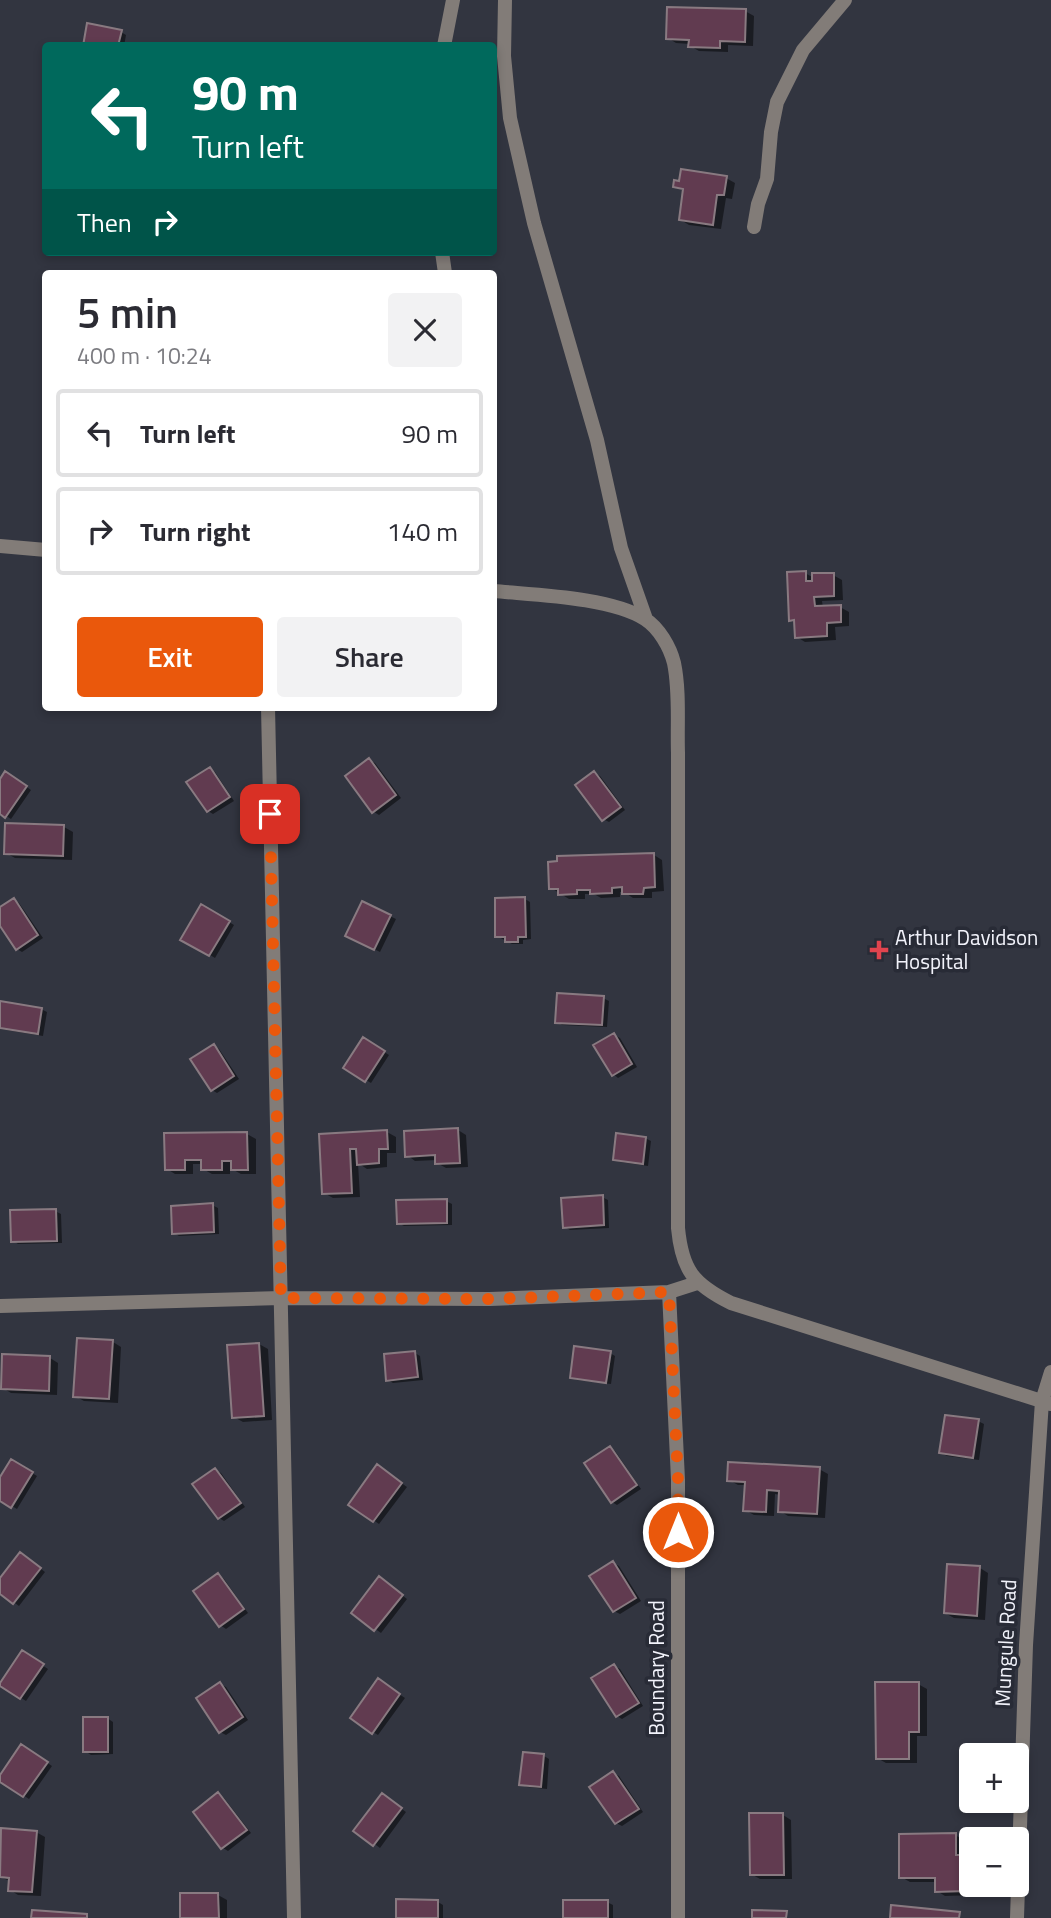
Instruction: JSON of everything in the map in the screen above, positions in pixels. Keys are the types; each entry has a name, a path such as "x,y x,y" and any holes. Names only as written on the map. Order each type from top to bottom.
{"street":[{"path":"445,42 453,0"},
{"path":"505,0 504,56 513,131 534,223 597,440 621,548 646,619 665,639 673,660 677,686 678,1228 685,1266 697,1283 731,1303 1046,1403"},
{"path":"754,227 758,204 767,179 777,102 803,50 845,0"},
{"path":"0,546 42,550"},
{"path":"497,590 579,600 617,608 646,619"},
{"path":"268,711 293,1918"},
{"path":"0,1306 281,1298 490,1299 669,1292 697,1283"},
{"name":"Boundary Road","path":"669,1292 678,1480 678,1918"},
{"name":"Mungule Road","path":"1017,1918 1026,1645 1051,1371"}],"building":[{"path":"667,7 746,9 745,42 720,41 720,48 688,47 689,40 666,39"},
{"path":"87,23 122,30 119,42 84,42"},
{"path":"681,169 727,176 724,195 717,195 713,225 679,220 683,189 673,187 674,180 679,181"},
{"path":"806,571 806,581 812,581 812,573 834,573 834,596 814,597 815,606 841,605 841,622 827,623 827,636 795,638 794,620 789,621 787,572"},
{"path":"369,758 396,795 372,813 345,776"},
{"path":"210,767 230,797 207,812 186,782"},
{"path":"5,771 27,786 5,818 0,814 0,779"},
{"path":"594,771 621,807 602,821 575,785"},
{"path":"5,823 64,825 63,856 4,854"},
{"path":"654,853 655,887 644,888 643,894 622,894 622,887 612,888 612,893 590,894 590,890 577,890 577,894 558,895 558,889 549,889 548,862 557,861 557,856"},
{"path":"525,897 526,937 518,937 518,942 505,942 505,937 495,937 495,898"},
{"path":"14,898 38,935 16,950 0,926 0,907"},
{"path":"362,901 391,915 374,950 345,936"},
{"path":"201,904 230,921 209,956 180,940"},
{"path":"557,993 604,996 602,1025 555,1023"},
{"path":"0,1001 42,1008 38,1034 0,1028"},
{"path":"614,1033 632,1064 612,1076 593,1045"},
{"path":"363,1037 385,1051 365,1082 343,1068"},
{"path":"214,1044 234,1076 211,1091 190,1059"},
{"path":"458,1128 460,1163 435,1164 435,1155 405,1157 404,1131"},
{"path":"387,1130 388,1149 379,1149 379,1163 357,1165 356,1149 350,1149 352,1193 322,1194 319,1134"},
{"path":"247,1132 248,1170 231,1170 231,1161 222,1161 222,1170 201,1170 201,1160 185,1160 185,1170 165,1170 164,1133"},
{"path":"616,1133 646,1137 643,1164 613,1160"},
{"path":"603,1195 604,1225 563,1228 561,1198"},
{"path":"447,1199 447,1223 397,1224 396,1200"},
{"path":"213,1203 214,1232 172,1234 171,1206"},
{"path":"56,1209 57,1241 11,1242 10,1210"},
{"path":"77,1338 113,1340 109,1399 73,1397"},
{"path":"259,1343 264,1416 232,1418 227,1345"},
{"path":"574,1346 611,1351 606,1383 570,1378"},
{"path":"415,1351 418,1377 386,1381 384,1354"},
{"path":"2,1354 50,1356 49,1391 1,1389"},
{"path":"945,1415 979,1419 973,1458 939,1453"},
{"path":"610,1446 637,1485 611,1503 584,1463"},
{"path":"11,1459 33,1472 11,1508 0,1501 0,1477"},
{"path":"728,1462 820,1467 817,1514 778,1512 779,1491 767,1490 766,1512 743,1511 745,1482 727,1481"},
{"path":"377,1464 402,1483 373,1522 348,1505"},
{"path":"215,1468 241,1503 218,1519 192,1484"},
{"path":"20,1552 41,1568 13,1604 0,1594 0,1578"},
{"path":"613,1561 636,1598 613,1612 589,1576"},
{"path":"947,1564 980,1566 977,1616 944,1613"},
{"path":"218,1573 244,1609 219,1627 193,1591"},
{"path":"379,1576 403,1595 374,1631 351,1613"},
{"path":"22,1650 44,1664 20,1699 0,1686 0,1683"},
{"path":"614,1664 639,1703 616,1717 591,1678"},
{"path":"378,1678 400,1694 372,1734 350,1718"},
{"path":"220,1682 243,1717 219,1733 196,1698"},
{"path":"875,1682 919,1682 919,1732 909,1732 909,1759 876,1759"},
{"path":"83,1717 108,1717 108,1752 83,1752"},
{"path":"21,1744 48,1762 23,1797 0,1782 0,1775"},
{"path":"523,1752 544,1754 541,1787 519,1785"},
{"path":"613,1771 639,1809 615,1824 589,1787"},
{"path":"218,1792 247,1830 221,1849 193,1812"},
{"path":"382,1793 402,1808 373,1846 353,1831"},
{"path":"749,1813 783,1813 784,1875 750,1875"},
{"path":"1,1828 37,1831 32,1892 8,1891 9,1878 0,1877"},
{"path":"956,1833 959,1891 935,1892 935,1878 899,1878 899,1834"},
{"path":"180,1893 218,1893 219,1918 180,1918"},
{"path":"396,1899 438,1900 438,1918 396,1918"},
{"path":"563,1900 608,1900 608,1918 563,1918"},
{"path":"891,1905 960,1912 959,1918 890,1918"},
{"path":"32,1910 87,1914 87,1918 31,1918"},
{"path":"752,1910 787,1911 786,1918 752,1918"}],"place":[{"name":"Arthur Davidson Hospital","path":"879,950"}],"route":[{"path":"270,814 281,1298 490,1299 669,1292 678,1532"}]}
